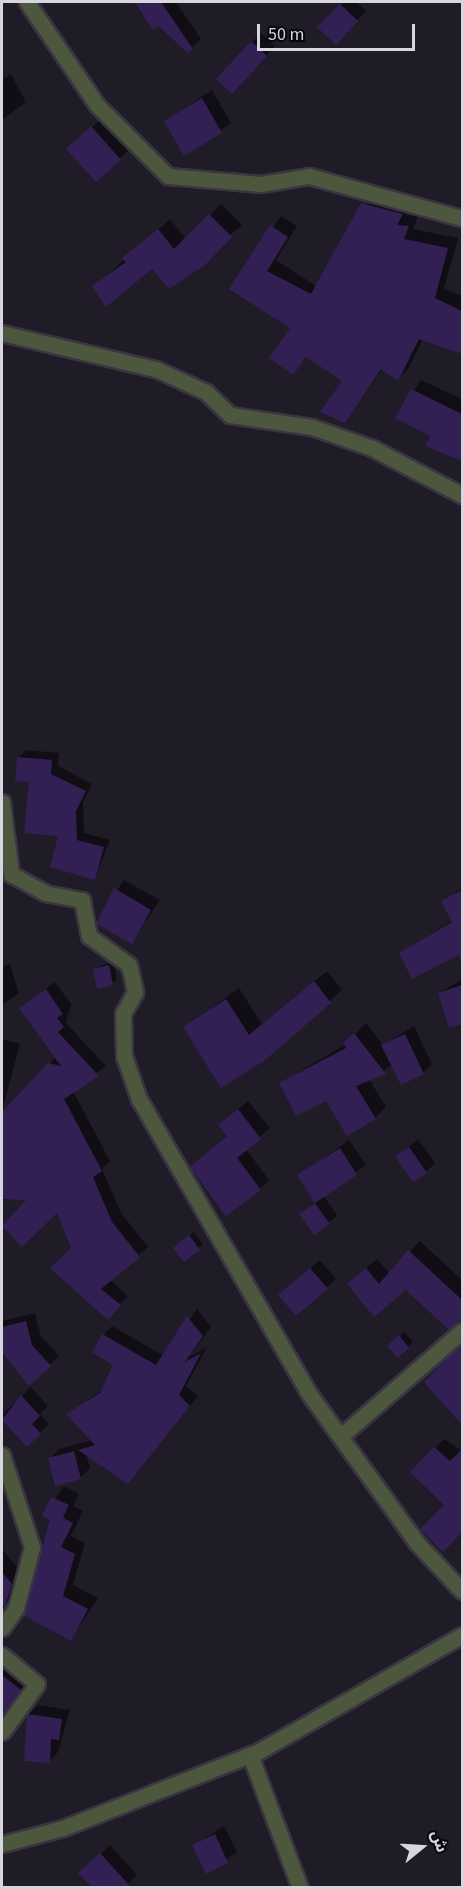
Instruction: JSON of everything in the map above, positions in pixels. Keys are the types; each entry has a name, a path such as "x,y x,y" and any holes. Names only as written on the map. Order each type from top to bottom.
{"street":[{"path":"27,2 97,105 168,176 261,184 309,176 462,218"},
{"path":"2,333 156,369 207,392 230,415 312,427 372,448 462,495"},
{"path":"2,802 11,874 45,893 82,900 89,936 129,965 135,992 123,1014 124,1056 139,1099 310,1395 418,1544 462,1592"},
{"path":"341,1436 462,1331"},
{"path":"2,1455 32,1547 16,1608 2,1628"},
{"path":"2,1844 63,1828 250,1755 462,1635"},
{"path":"2,1655 37,1684 2,1732"},
{"path":"250,1755 300,1887"}],"building":[{"path":"134,2 161,2 193,49 188,53 158,26 153,30"},
{"path":"340,4 358,21 336,45 317,27"},
{"path":"251,41 267,56 232,94 216,79"},
{"path":"202,98 222,133 184,156 164,121"},
{"path":"91,126 121,160 96,182 66,149"},
{"path":"361,203 403,214 397,225 409,226 404,239 448,248 435,298 462,311 462,354 419,339 398,381 381,369 345,423 320,412 342,381 306,357 293,375 269,358 290,328 229,289 270,225 288,237 267,271 311,294"},
{"path":"209,214 232,237 205,265 169,289 152,269 106,307 92,286 126,262 122,258 158,229 174,249"},
{"path":"411,389 462,414 462,461 425,446 430,436 395,418"},
{"path":"17,757 52,760 51,774 86,791 76,811 77,840 104,847 95,880 50,867 58,836 24,833 29,782 15,781"},
{"path":"114,888 151,910 132,944 96,924"},
{"path":"462,890 462,964 458,955 412,979 399,953 452,922 441,901"},
{"path":"109,965 113,985 97,989 93,969"},
{"path":"314,981 331,1003 265,1060 221,1088 183,1027 226,999 249,1035"},
{"path":"462,985 462,1024 449,1028 438,993"},
{"path":"46,989 63,1014 57,1018 64,1027 58,1032 99,1076 64,1099 102,1171 93,1177 112,1222 140,1257 101,1289 121,1305 108,1320 50,1268 71,1248 57,1213 22,1247 2,1226 26,1200 2,1199 2,1112 48,1063 61,1066 19,1008"},
{"path":"354,1033 386,1074 356,1086 376,1119 347,1136 326,1101 296,1116 279,1083 346,1048 343,1043"},
{"path":"405,1034 424,1074 401,1085 381,1045"},
{"path":"238,1109 261,1139 237,1158 261,1190 226,1216 190,1167 227,1136 218,1125"},
{"path":"409,1147 427,1173 413,1182 395,1156"},
{"path":"340,1148 357,1175 315,1203 297,1175"},
{"path":"315,1203 330,1224 314,1235 299,1214"},
{"path":"189,1235 200,1250 184,1262 173,1248"},
{"path":"408,1250 462,1300 462,1322 449,1330 406,1290 374,1317 347,1284 366,1268 379,1284"},
{"path":"310,1268 328,1289 296,1316 278,1295"},
{"path":"187,1316 203,1336 185,1362 201,1353 179,1395 190,1406 128,1484 78,1450 95,1445 66,1414 100,1393 113,1365 92,1352 102,1334 156,1365"},
{"path":"26,1321 32,1345 51,1366 29,1386 2,1352 2,1327"},
{"path":"399,1335 409,1348 398,1358 387,1346"},
{"path":"462,1343 462,1425 424,1382"},
{"path":"21,1395 40,1416 32,1424 41,1434 27,1447 2,1420"},
{"path":"434,1447 450,1461 462,1449 462,1532 443,1552 420,1529 444,1505 410,1472"},
{"path":"74,1451 81,1479 55,1486 48,1458"},
{"path":"51,1497 69,1505 63,1518 73,1523 61,1547 75,1554 63,1596 88,1609 71,1641 23,1615 50,1520 42,1516"},
{"path":"2,1572 12,1584 5,1606 2,1604"},
{"path":"2,1675 21,1690 2,1716"},
{"path":"27,1714 62,1719 59,1740 51,1739 50,1763 24,1761"},
{"path":"215,1834 228,1863 206,1874 192,1845"},
{"path":"100,1853 131,1887 92,1887 78,1873"}]}
